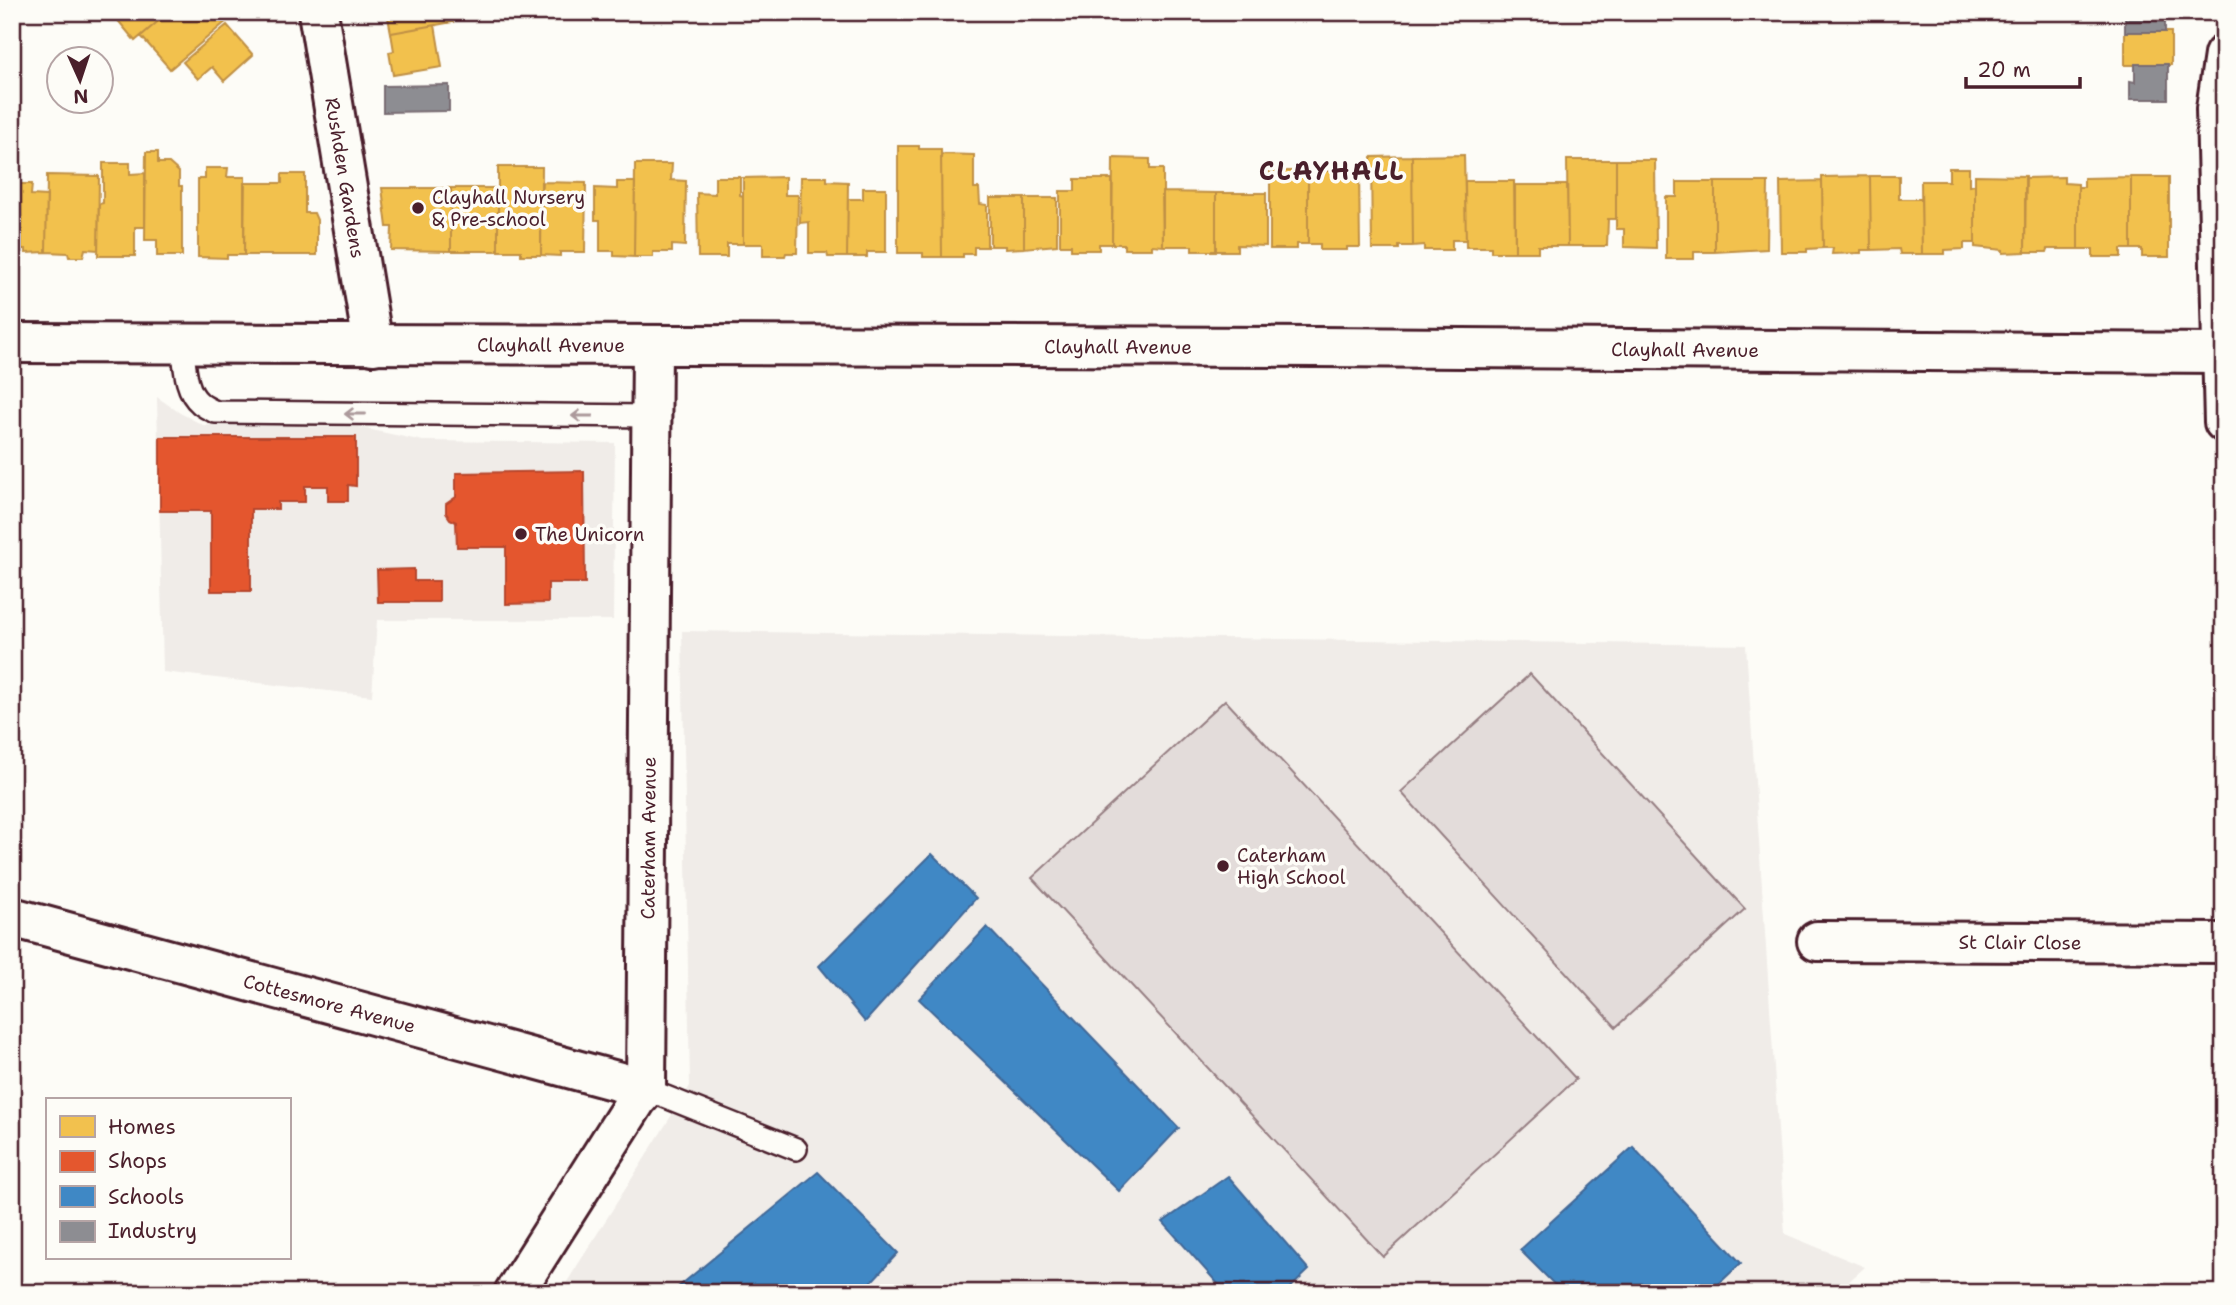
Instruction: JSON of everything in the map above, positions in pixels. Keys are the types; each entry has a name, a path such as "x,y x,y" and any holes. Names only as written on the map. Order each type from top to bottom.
{"street":[{"name":"Rushden Gardens","path":"317,12 373,345"},
{"path":"2224,55 2216,108 2224,422"},
{"name":"Clayhall Avenue","path":"12,343 2222,353"},
{"name":"Caterham Avenue","path":"646,1089 652,346"},
{"name":"Cottesmore Avenue","path":"12,917 646,1089"},
{"name":"St Clair Close","path":"1817,941 2224,943"},
{"path":"514,1293 637,1099 646,1089"}],"lane":[{"path":"182,344 188,385 192,394 199,403 215,412 650,416"},
{"path":"646,1089 796,1149"}],"shaded area":[{"path":"157,397 203,425 358,427 423,441 615,443 613,620 377,620 372,696 163,672"},
{"name":"Caterham High School","path":"682,631 1746,645 1785,1234 1865,1267 1836,1293 560,1293 690,1086"},
{"path":"1530,674 1745,909 1616,1027 1401,792"},
{"path":"1225,700 1576,1079 1383,1257 1032,878"}],"building: Homes":[{"path":"111,12 169,12 135,41"},
{"path":"169,12 221,12 228,20 170,69 141,36"},
{"path":"387,12 452,12 453,22 391,33"},
{"path":"227,25 253,55 224,81 212,67 198,79 183,62"},
{"path":"435,25 442,67 393,75 389,52 394,51 391,33"},
{"path":"2125,32 2171,32 2171,65 2125,65"},
{"path":"12,145 15,145 14,184 32,184 31,195 47,196 46,252 26,253 26,249 12,249"},
{"path":"898,146 941,149 942,257 923,257 923,253 898,253"},
{"path":"146,152 158,152 158,163 169,163 179,172 179,186 182,186 182,256 157,256 157,240 145,240"},
{"path":"941,154 974,155 974,188 979,188 980,204 987,205 987,247 974,247 974,254 963,254 963,257 942,257"},
{"path":"1464,155 1466,240 1452,240 1452,250 1424,250 1424,245 1413,246 1412,156"},
{"path":"1412,156 1413,246 1372,249 1371,157"},
{"path":"1113,158 1150,159 1150,169 1163,169 1163,246 1152,245 1152,249 1124,249 1124,244 1112,244"},
{"path":"1567,160 1616,160 1616,219 1608,219 1607,246 1568,246"},
{"path":"1616,160 1655,160 1656,248 1624,247 1624,229 1616,229"},
{"path":"103,163 130,163 130,174 145,173 145,227 135,227 135,256 98,256 99,204 103,203"},
{"path":"635,164 672,164 671,180 686,181 685,246 672,245 672,252 653,252 653,257 634,257"},
{"path":"498,167 542,167 541,255 521,255 521,251 498,251"},
{"path":"205,168 228,168 227,177 245,177 244,255 227,255 227,258 198,257 198,179 205,179"},
{"path":"1949,168 1969,168 1969,186 1975,185 1975,243 1964,243 1964,249 1945,250 1945,254 1922,254 1921,181 1949,181"},
{"path":"1270,171 1308,171 1308,244 1297,244 1297,249 1270,249"},
{"path":"1308,171 1359,171 1360,247 1320,250 1320,244 1308,244"},
{"path":"282,174 305,174 305,213 314,213 317,220 317,255 244,255 244,183 282,183"},
{"path":"47,175 99,176 98,250 85,249 83,257 46,252"},
{"path":"1975,175 2026,176 2025,252 2003,253 2003,250 1975,247"},
{"path":"1870,176 1899,176 1899,199 1921,199 1922,254 1900,254 1899,249 1871,250"},
{"path":"1870,176 1871,250 1832,254 1833,248 1823,248 1822,177"},
{"path":"715,177 740,177 740,195 743,196 743,244 727,244 727,257 698,257 697,193 715,194"},
{"path":"785,177 785,195 798,195 797,253 763,256 763,244 743,244 743,178"},
{"path":"801,177 827,177 827,181 848,182 847,257 809,253 809,222 800,223"},
{"path":"2064,177 2064,183 2078,184 2078,249 2025,252 2025,178"},
{"path":"2131,177 2131,249 2121,249 2121,257 2093,257 2093,249 2078,249 2078,187 2084,187 2084,178"},
{"path":"2131,177 2169,177 2169,257 2142,257 2142,249 2131,249"},
{"path":"1075,179 1112,179 1112,244 1099,244 1099,250 1071,250 1071,245 1060,245 1060,191 1075,191"},
{"path":"1465,181 1514,181 1515,252 1491,252 1491,247 1466,247"},
{"path":"1822,181 1823,248 1807,249 1807,252 1781,252 1780,182"},
{"path":"541,182 586,183 585,252 560,252 560,256 541,255"},
{"path":"617,182 635,182 634,257 614,256 614,251 600,251 600,220 595,220 595,188 617,189"},
{"path":"1677,182 1715,182 1715,252 1694,252 1694,259 1666,259 1666,197 1677,197"},
{"path":"1715,182 1768,182 1767,249 1715,252"},
{"path":"1515,185 1567,185 1568,246 1538,246 1538,252 1515,252"},
{"name":"Clayhall Nursery & Pre-school","path":"382,188 451,188 451,251 391,250 392,227 387,227"},
{"path":"451,188 498,188 498,251 451,251"},
{"path":"863,188 886,188 886,252 867,252 867,257 847,257 848,199 863,199"},
{"path":"1162,192 1216,193 1216,251 1192,251 1192,246 1163,246"},
{"path":"1216,193 1266,193 1266,246 1237,245 1237,251 1216,251"},
{"path":"990,198 1024,198 1024,248 1005,249 1005,246 990,246"},
{"path":"1024,198 1057,198 1057,245 1024,248"}],"building: Shops":[{"path":"160,437 356,437 356,486 348,485 348,501 328,501 328,486 305,486 305,502 278,502 278,509 251,509 251,591 211,591 211,511 160,511"},
{"name":"The Unicorn","path":"584,471 585,583 548,583 548,603 506,604 506,547 457,547 456,522 446,513 446,504 456,497 456,473"},
{"path":"414,569 414,581 439,581 439,602 378,602 377,570"}],"building: Schools":[{"path":"932,854 976,898 865,1022 819,966"},
{"path":"987,927 1179,1128 1119,1191 919,999"},
{"path":"1633,1147 1741,1263 1709,1293 1563,1293 1520,1250"},
{"path":"818,1172 898,1253 861,1293 671,1293"},
{"path":"1228,1176 1309,1270 1285,1293 1226,1293 1163,1222"}],"building: Industry":[{"path":"2125,16 2165,17 2165,32 2125,32"},
{"path":"2135,64 2168,64 2168,99 2130,99 2130,81 2135,82"},
{"path":"449,85 449,111 383,112 383,86"}],"place":[{"name":"Clayhall Nursery & Pre-school","path":"418,208"},
{"name":"The Unicorn","path":"521,534"},
{"name":"Caterham High School","path":"1223,866"}],"district":[{"name":"CLAYHALL","path":"1332,171"}]}
